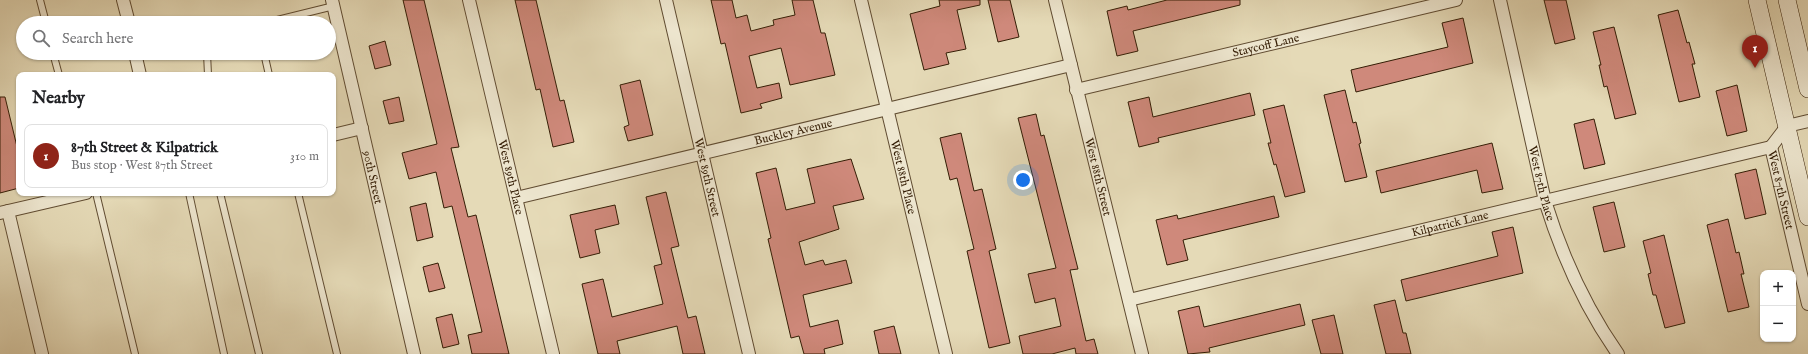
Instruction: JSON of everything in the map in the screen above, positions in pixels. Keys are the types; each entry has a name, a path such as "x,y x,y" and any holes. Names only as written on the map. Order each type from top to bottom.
{"main road":[{"name":"West 87th Street","path":"1757,0 1808,216"},
{"path":"1787,0 1808,89"}],"street":[{"path":"123,0 127,16"},
{"name":"West 89th Place","path":"469,0 553,354"},
{"name":"West 89th Street","path":"666,0 749,354"},
{"name":"West 88th Place","path":"861,0 946,354"},
{"name":"West 88th Street","path":"1055,0 1142,354"},
{"name":"Staycoff Lane","path":"1076,90 1456,0"},
{"name":"West 87th Place","path":"1500,0 1545,200 1554,228 1576,283 1591,312 1618,354"},
{"name":"90th Street","path":"333,3 414,354"},
{"path":"137,60 139,72"},
{"name":"Buckley Avenue","path":"516,198 1070,65"},
{"path":"1787,126 1808,121"},
{"name":"West 87th Street","path":"1787,126 1771,146 1808,304"},
{"path":"336,134 362,128"},
{"name":"Kilpatrick Lane","path":"1129,300 1771,146"},
{"path":"42,354 4,212 73,196"}],"lane":[{"path":"40,0 44,16"},
{"path":"289,16 333,3"},
{"path":"55,60 58,72"},
{"path":"207,60 208,72"},
{"path":"266,60 268,72"},
{"path":"97,196 135,354"},
{"path":"190,196 224,354"},
{"path":"221,196 259,354"},
{"path":"299,196 337,354"}],"building":[{"path":"403,0 424,0 459,147 451,148 468,217 476,215 509,354 472,354 468,335 482,332 452,206 444,208 436,172 409,179 402,153 437,144"},
{"path":"515,0 536,0 560,101 564,100 574,142 553,147 540,89 536,90"},
{"path":"711,0 732,0 736,18 747,15 751,31 774,25 773,20 795,15 792,0 813,0 821,33 825,33 835,75 790,85 781,48 749,56 757,88 779,83 782,98 760,104 762,108 741,113 725,43 721,44"},
{"path":"939,0 980,0 980,5 957,10 966,49 946,53 949,64 924,70 910,14 940,6"},
{"path":"988,0 1010,0 1019,37 998,42"},
{"path":"1167,0 1240,0 1240,5 1133,31 1138,51 1117,56 1107,11 1127,6 1128,10"},
{"path":"1544,0 1566,0 1575,39 1555,44"},
{"path":"1678,10 1687,43 1689,42 1695,64 1692,64 1700,97 1679,102 1658,15"},
{"path":"1463,18 1473,63 1356,92 1351,70 1448,47 1442,23"},
{"path":"1614,27 1636,114 1615,119 1607,86 1604,87 1599,65 1601,65 1593,32"},
{"path":"385,41 391,65 375,69 369,46"},
{"path":"640,80 653,135 628,141 624,127 629,125 620,85"},
{"path":"1737,85 1747,131 1727,136 1716,91"},
{"path":"1345,90 1353,123 1356,122 1361,143 1359,144 1367,177 1345,182 1324,95"},
{"path":"1250,93 1255,115 1158,138 1159,142 1139,147 1128,102 1149,97 1153,117"},
{"path":"0,97 5,97 16,143 16,189 0,193"},
{"path":"399,97 404,121 389,124 383,101"},
{"path":"1284,105 1305,192 1285,197 1276,164 1274,165 1268,143 1271,143 1263,110"},
{"path":"1036,114 1041,136 1044,135 1078,269 1070,270 1086,341 1094,339 1098,354 1076,354 1075,348 1052,354 1023,354 1019,336 1061,326 1055,298 1035,303 1028,274 1056,268 1018,118"},
{"path":"1594,119 1605,164 1584,169 1574,124"},
{"path":"961,133 974,191 982,189 996,249 989,251 1010,343 989,348 967,251 974,249 957,178 950,180 940,138"},
{"path":"1492,143 1503,189 1482,193 1477,170 1381,193 1376,171"},
{"path":"851,159 864,199 833,206 839,229 799,242 805,265 823,260 825,265 846,260 852,283 803,295 810,327 838,320 843,344 824,349 825,354 804,354 799,336 791,338 768,239 771,238 756,173 776,168 786,210 815,203 807,169"},
{"path":"1756,169 1766,214 1745,219 1735,174"},
{"path":"666,192 679,246 671,248 688,318 696,316 705,354 683,354 677,326 617,341 620,354 598,354 582,284 603,279 612,317 663,304 654,266 662,264 646,197"},
{"path":"1274,196 1279,217 1183,240 1188,260 1167,265 1156,220 1177,215 1178,219"},
{"path":"1614,202 1625,247 1604,252 1593,207"},
{"path":"426,203 433,237 417,241 410,207"},
{"path":"615,205 619,224 595,230 600,253 580,258 570,215"},
{"path":"1728,219 1736,253 1739,252 1744,274 1741,274 1749,307 1728,312 1707,225"},
{"path":"1513,227 1523,273 1406,301 1401,280 1498,256 1492,232"},
{"path":"1664,235 1685,323 1665,328 1656,295 1653,295 1648,274 1651,273 1643,241"},
{"path":"438,263 445,288 429,292 423,267"},
{"path":"1395,300 1403,333 1406,333 1411,354 1386,354 1374,305"},
{"path":"1300,304 1305,325 1209,348 1210,352 1188,354 1178,311 1199,306 1204,327"},
{"path":"452,314 459,344 443,348 436,318"},
{"path":"1334,315 1343,354 1321,354 1312,320"},
{"path":"894,326 901,354 879,354 874,331"}],"place":[{"name":"87th Street & Kilpatrick","path":"1755,68"}]}
